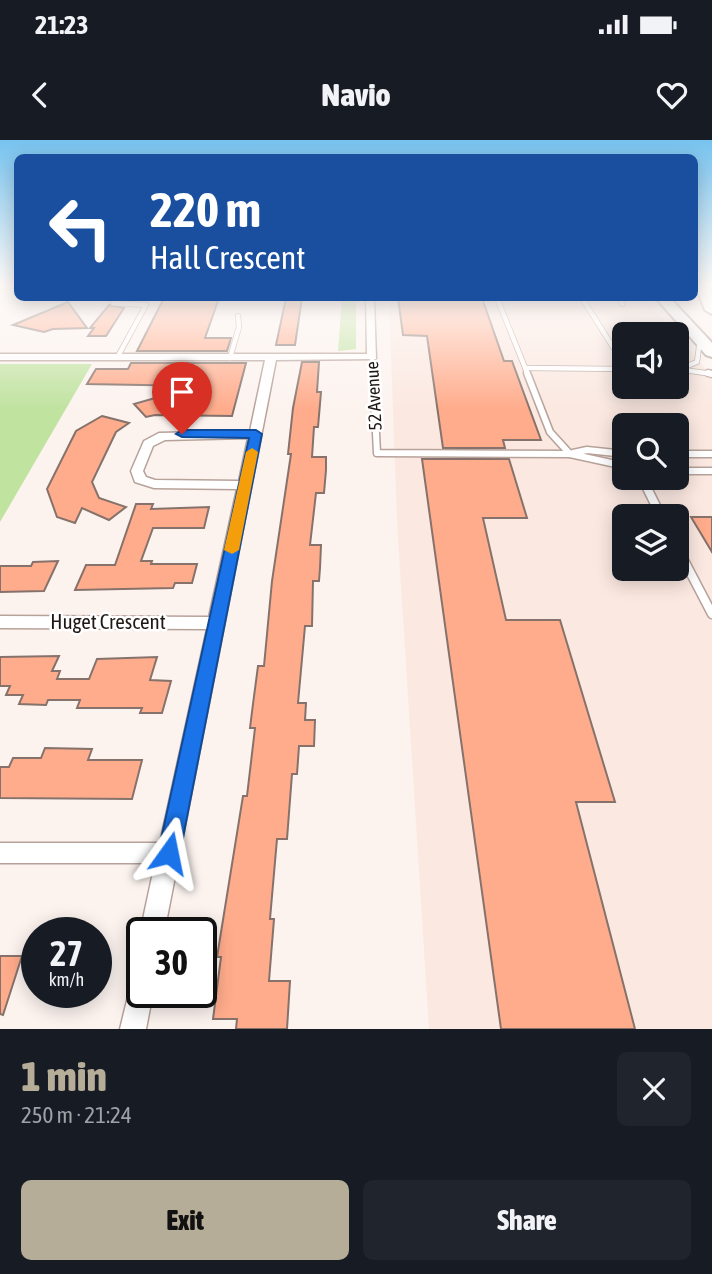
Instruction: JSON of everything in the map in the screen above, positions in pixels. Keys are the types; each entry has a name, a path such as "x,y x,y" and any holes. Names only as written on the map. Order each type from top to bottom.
{"main road":[{"path":"688,326 712,352"}],"street":[{"name":"52 Avenue","path":"371,326 372,357"},
{"path":"0,358 372,357"},
{"path":"155,917 271,358"},
{"path":"245,485 153,484 140,479 137,471 148,444 163,436 256,434"},
{"name":"Huget Crescent","path":"0,622 217,623"},
{"path":"0,853 169,853"},
{"path":"133,1029 137,1008"}],"lane":[{"path":"117,358 134,326"},
{"path":"230,358 239,326"},
{"path":"508,326 550,432 570,454 612,463"},
{"path":"600,326 612,346"},
{"path":"689,365 697,362 700,339"},
{"name":"52 Avenue","path":"372,357 377,453 570,454"},
{"path":"525,368 612,367"},
{"path":"689,371 712,374"},
{"path":"570,454 580,450 612,453"},
{"path":"689,454 712,454"},
{"path":"689,471 712,471"},
{"path":"689,570 712,614"}],"shaded area":[{"path":"390,326 612,326 612,399 689,399 689,349 712,377 712,1029 429,1029 397,522"}],"green space":[{"path":"340,326 356,326 356,349 338,351"},
{"path":"0,364 92,364 0,522"}],"building":[{"path":"20,326 87,328 53,329 44,332"},
{"path":"112,326 106,336 88,336 94,328 90,328"},
{"path":"149,326 209,326 205,338 231,338 227,351 137,351"},
{"path":"280,326 298,326 295,345 276,345"},
{"path":"402,326 492,326 504,361 512,361 541,440 503,440 505,448 443,448 427,336 403,335"},
{"path":"302,362 319,362 317,392 321,392 318,427 314,427 312,457 326,457 326,470 324,493 316,493 310,545 321,545 319,581 313,581 312,626 305,626 298,703 306,703 305,720 315,720 314,746 299,746 297,774 292,774 287,839 277,839 270,919 274,919 269,981 290,981 287,1029 236,1029 237,1019 213,1019 214,1008 217,1008 221,957 217,957 243,796 247,796 255,728 250,728 258,666 264,666 272,581 291,454 288,454"},
{"path":"131,363 246,363 232,416 146,417 134,404 197,386 87,384 96,369 128,369"},
{"path":"102,416 129,423 116,432 92,482 99,498 126,507 109,520 82,508 75,523 57,517 47,489 76,431"},
{"path":"422,459 509,459 527,518 483,518 506,620 560,620 615,802 576,802 635,1029 501,1029"},
{"path":"136,504 153,504 151,509 209,507 204,528 153,528 141,561 152,561 151,564 197,564 192,583 175,583 173,588 75,590 86,565 115,565"},
{"path":"691,517 712,517 712,552"},
{"path":"58,561 44,591 0,592 0,566 31,566 33,562"},
{"path":"59,656 52,671 60,671 57,679 89,679 97,659 157,657 150,680 171,681 162,713 140,713 142,708 77,708 80,700 48,700 46,705 19,704 23,695 6,695 10,686 0,686 0,657"},
{"path":"45,748 92,749 88,760 142,760 132,799 0,798 0,767 9,767 13,758 41,758"},
{"path":"0,956 21,956 3,1015 0,1014"}],"slow traffic":[{"path":"232,550 252,452"}],"route":[{"path":"169,853 256,434 182,434"}]}
